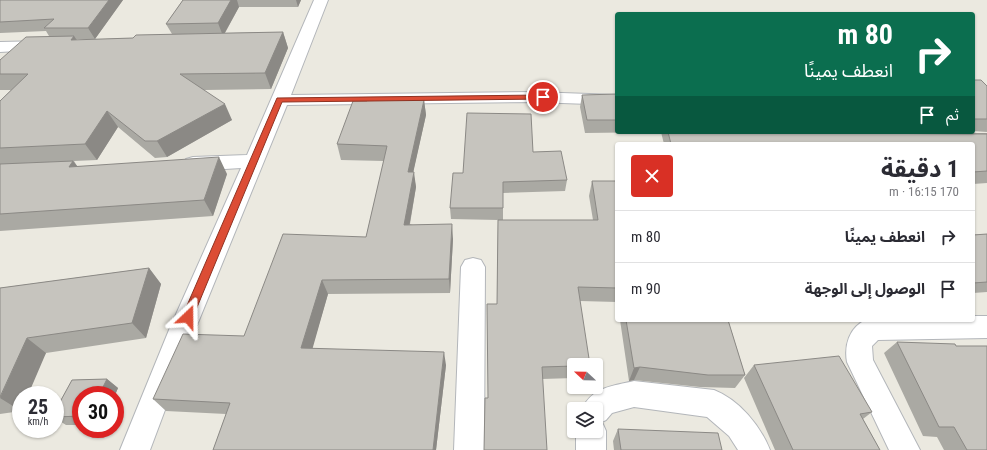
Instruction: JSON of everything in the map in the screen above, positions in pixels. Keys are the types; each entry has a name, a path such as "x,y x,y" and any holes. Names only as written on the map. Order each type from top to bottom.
{"street":[{"path":"134,450 182,330 279,100 298,41 321,0"},
{"path":"0,47 63,46"},
{"path":"279,100 534,97 615,100"},
{"path":"174,165 254,161"},
{"path":"469,450 473,267"},
{"path":"905,450 860,362 858,348 863,337 872,329 987,327"},
{"path":"603,403 634,394 714,404 740,426 755,450"},
{"path":"591,438 591,450"}],"building":[{"path":"0,0 109,0 88,28 44,28 54,19 0,22"},
{"path":"183,0 231,0 218,23 166,24"},
{"path":"283,32 265,73 180,74 225,104 157,141 145,141 107,111 85,144 0,148 0,101 28,74 0,74 0,60 26,37 74,36 71,40 133,38 136,35"},
{"path":"975,80 981,80 987,86 987,119 975,119"},
{"path":"615,94 615,120 587,120 582,95"},
{"path":"368,98 424,100 408,172 414,172 404,225 452,224 449,279 322,280 301,348 444,352 433,450 213,450 230,403 153,399 183,334 244,336 283,234 366,237 387,146 337,144 353,101 367,101"},
{"path":"467,113 531,114 533,152 561,151 567,180 503,182 503,208 450,208 453,173 463,173"},
{"path":"668,134 987,134 987,171 975,172 975,142 670,142"},
{"path":"219,157 204,200 0,214 0,164 73,161 69,167"},
{"path":"592,181 615,181 615,288 578,287 589,358 567,358 567,366 542,367 547,450 484,450 485,398 488,398 487,304 497,304 498,220 598,220"},
{"path":"987,234 987,282 975,283 975,235"},
{"path":"149,268 132,323 27,338 0,397 0,288"},
{"path":"626,322 729,322 745,375 708,375 640,367 634,368"},
{"path":"897,342 955,344 956,346 987,346 987,450 967,450 954,427 939,427"},
{"path":"839,356 872,412 860,414 880,450 793,450 754,365"},
{"path":"107,379 104,386 72,386 72,416 64,417 64,395 72,380"},
{"path":"618,429 718,433 722,450 621,450"}],"route":[{"path":"188,317 279,100 543,97"}]}
